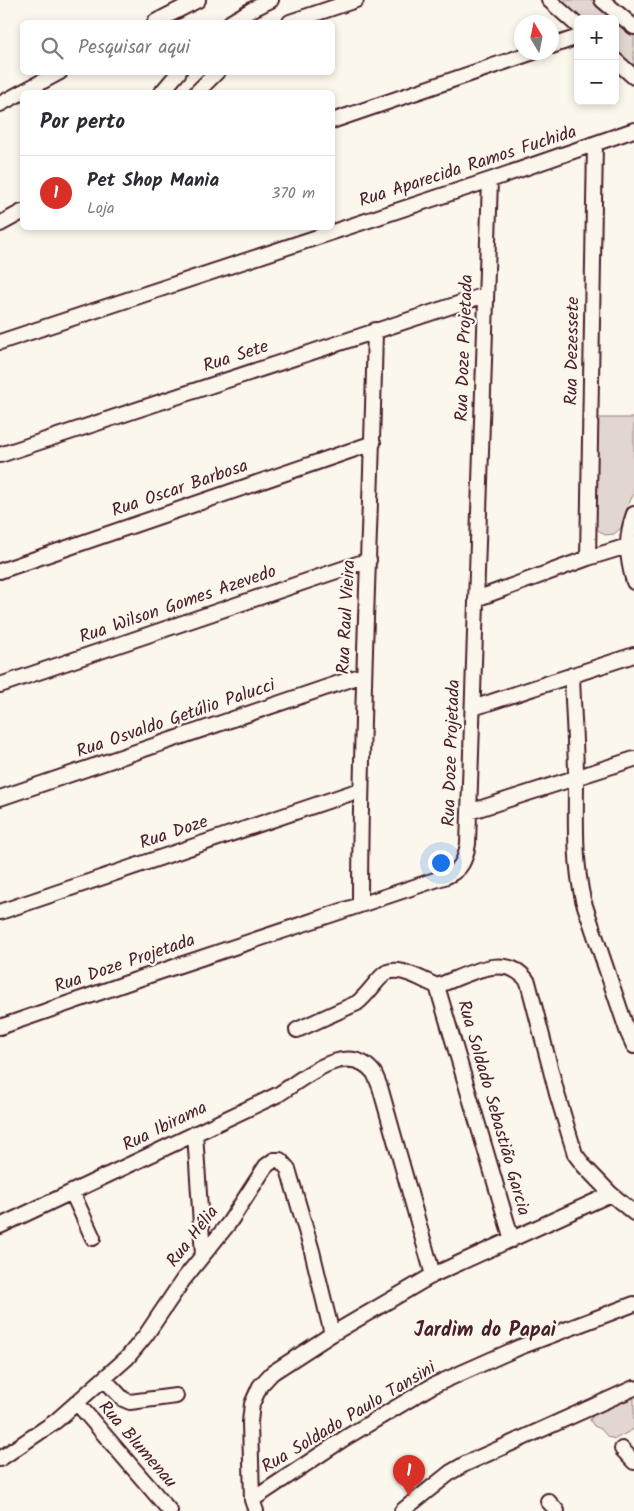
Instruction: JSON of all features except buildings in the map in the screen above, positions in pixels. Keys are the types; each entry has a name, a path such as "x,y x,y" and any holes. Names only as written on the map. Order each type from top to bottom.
{"street":[{"path":"159,20 198,0"},
{"path":"234,20 252,8 271,0"},
{"path":"296,20 356,0"},
{"path":"549,0 574,22"},
{"path":"602,0 634,27"},
{"path":"559,44 574,38"},
{"path":"335,119 514,59"},
{"path":"619,64 634,77"},
{"path":"26,90 54,75"},
{"path":"164,90 176,75"},
{"path":"199,90 214,75"},
{"path":"0,104 20,93"},
{"name":"Rua Aparecida Ramos Fuchida","path":"0,342 490,180 634,130"},
{"name":"Rua Dezessete","path":"588,558 596,193 595,144"},
{"name":"Rua Doze Projetada","path":"0,1027 447,876 456,872 463,865 466,856 469,812 490,180"},
{"path":"0,224 20,214"},
{"name":"Rua Sete","path":"0,455 485,295"},
{"name":"Rua Raul Vieira","path":"360,905 363,675 369,560 375,330"},
{"name":"Rua Oscar Barbosa","path":"0,571 373,443"},
{"path":"634,514 629,527 630,545 628,562 634,582"},
{"path":"476,599 588,558 630,545"},
{"name":"Rua Wilson Gomes Azevedo","path":"0,685 369,560"},
{"path":"473,708 634,655"},
{"name":"Rua Osvaldo Getúlio Palucci","path":"0,798 363,675"},
{"path":"572,675 578,880 583,900 634,1046"},
{"path":"469,812 576,776 634,759"},
{"name":"Rua Doze","path":"0,912 360,790"},
{"path":"297,1030 357,1003 365,997 387,972 395,970 437,986 490,967 504,966 523,974 528,982 557,1094 575,1154 611,1194 634,1213"},
{"name":"Rua Soldado Sebastião Garcia","path":"437,986 512,1240"},
{"name":"Rua Ibirama","path":"0,1226 278,1094 331,1062 344,1059 356,1060 374,1073 380,1087 434,1275"},
{"path":"195,1133 202,1255"},
{"name":"Rua Hélia","path":"0,1459 48,1426 77,1403 127,1358 146,1335 183,1280 229,1223 266,1166 274,1160 280,1160 288,1169 312,1251 332,1334"},
{"path":"72,1192 93,1238"},
{"path":"254,1505 250,1422 252,1404 260,1386 272,1373 332,1334 434,1275 611,1194"},
{"name":"Rua Soldado Paulo Tansini","path":"254,1505 344,1438 432,1386 520,1347 633,1305"},
{"path":"104,1379 123,1399 130,1402 176,1396"},
{"path":"402,1511 451,1472 465,1464 634,1388"},
{"name":"Rua Blumenau","path":"77,1403 170,1511"},
{"path":"622,1448 634,1462"}],"shaded area":[{"path":"559,0 596,0 613,15 576,15"},
{"path":"619,20 634,33 634,66 619,53"},
{"path":"598,418 634,418 634,493 621,528 614,534 605,535 598,530 593,518"},
{"path":"634,1398 634,1429 615,1439 608,1437 601,1429 594,1426 590,1420 594,1414"}],"place":[{"name":"Pet Shop Mania","path":"409,1496"}],"district":[{"name":"Jardim do Papai","path":"485,1331"}]}
